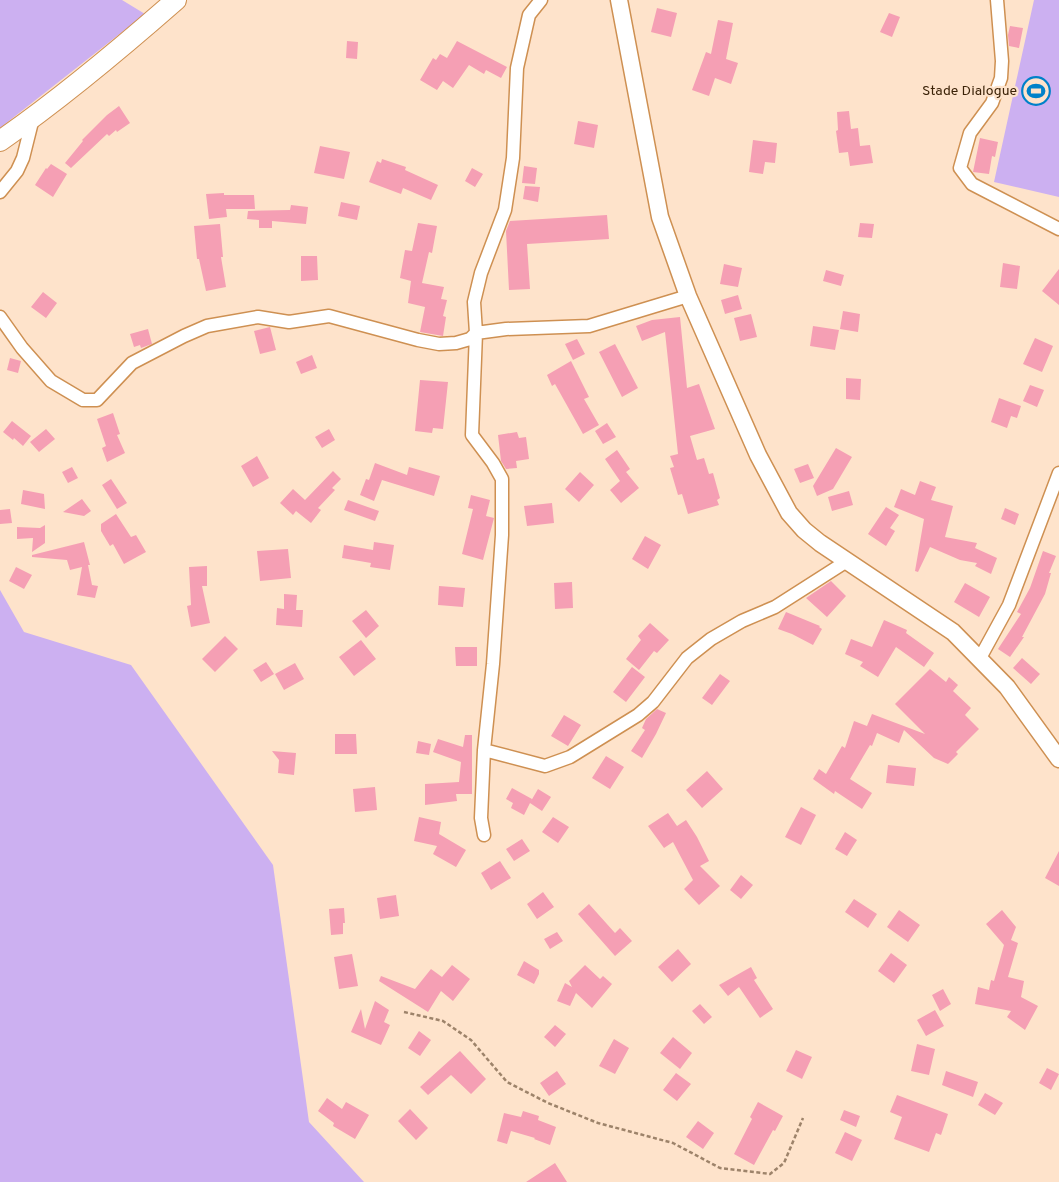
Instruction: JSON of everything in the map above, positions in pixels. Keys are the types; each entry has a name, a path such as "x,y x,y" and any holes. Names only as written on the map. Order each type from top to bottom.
{"highway":[{"path":"0,141 33,118 114,55 176,0"}],"main road":[{"path":"619,0 660,217 688,296 758,455 789,513 804,530 820,543 953,632 1007,687 1059,759"}],"street":[{"path":"484,835 481,818 484,750 493,664 500,555 502,479 494,463 472,435 476,333 474,302 481,273 505,210 513,158 516,68 529,14 541,0"},
{"path":"997,0 1002,61 1001,78 992,103 970,133 960,168 972,184 1059,229"},
{"path":"0,192 17,171 33,118"},
{"path":"0,317 22,348 52,381 83,400 96,400 132,363 184,336 207,326 258,317 289,322 329,316 439,344 456,343 470,339 476,333 589,326 688,296"},
{"path":"980,658 1009,605 1059,473"},
{"path":"484,750 545,766 570,757 638,715 653,702 687,658 712,639 742,621 775,608 847,561"}],"path":[{"path":"404,1012 443,1022 471,1040 507,1082 598,1124 673,1143 720,1168 770,1174 784,1163 803,1118"}],"shaded area":[{"path":"0,0 122,0 145,14 0,128"},
{"name":"Stade Dialogue","path":"1034,0 1059,0 1059,197 994,182"},
{"path":"0,590 24,632 131,665 273,865 309,1122 364,1182 0,1182"}],"building":[{"path":"657,8 677,13 671,37 651,32"},
{"path":"889,13 900,17 892,37 880,32"},
{"path":"718,20 733,23 726,59 738,63 731,84 715,78 709,96 692,90 706,52 711,54"},
{"path":"1010,26 1023,28 1019,48 1009,46 1008,35"},
{"path":"347,41 358,42 357,59 346,58"},
{"path":"457,41 507,67 501,78 486,70 484,74 469,65 453,88 443,81 437,90 420,80 433,58 436,60 440,54 447,58"},
{"path":"119,106 130,123 109,136 107,134 71,168 65,163 82,140"},
{"path":"849,111 851,129 858,128 860,146 870,145 873,163 850,166 848,152 839,153 836,131 838,130 837,112"},
{"path":"578,121 598,125 594,148 574,144"},
{"path":"980,138 998,142 995,157 992,156 989,174 973,172"},
{"path":"753,140 777,143 775,163 765,162 763,174 749,172"},
{"path":"320,146 350,152 344,179 314,173"},
{"path":"382,159 406,167 405,170 438,185 431,200 403,188 401,194 369,182 377,161 381,163"},
{"path":"51,164 67,174 53,197 35,185 46,168"},
{"path":"524,166 537,168 535,184 522,183"},
{"path":"472,168 483,174 475,187 465,181"},
{"path":"525,186 540,187 538,202 523,199"},
{"path":"224,193 224,195 254,195 255,209 226,209 227,217 209,219 206,194"},
{"path":"341,202 360,206 357,220 338,216"},
{"path":"291,205 308,207 306,224 272,221 272,228 259,228 259,220 247,219 248,211 290,210"},
{"path":"607,215 609,239 527,244 530,289 509,290 506,231 510,221"},
{"path":"418,223 437,226 432,253 429,252 422,283 444,287 441,299 447,300 443,316 446,317 443,336 420,332 425,307 408,303 411,281 400,278 405,250 412,251"},
{"path":"860,223 874,224 872,238 858,237"},
{"path":"220,224 223,257 221,257 226,287 206,291 199,259 197,259 194,226"},
{"path":"301,256 317,256 318,280 301,281"},
{"path":"1003,263 1020,266 1017,289 1000,287"},
{"path":"724,264 742,268 738,287 720,284"},
{"path":"1059,269 1059,305 1042,291"},
{"path":"826,270 844,275 841,286 823,281"},
{"path":"43,292 57,303 46,318 31,307"},
{"path":"738,295 742,309 725,314 721,300"},
{"path":"843,311 860,314 858,332 840,329"},
{"path":"751,314 757,337 740,341 734,318"},
{"path":"680,317 687,388 699,384 715,429 690,436 697,460 704,458 709,474 713,473 720,498 717,500 719,505 688,514 682,494 678,495 670,468 674,467 670,456 678,454 665,332 642,341 636,326 652,320"},
{"path":"813,326 839,330 835,350 810,346"},
{"path":"270,327 276,350 260,354 254,331"},
{"path":"148,329 152,344 141,348 140,345 134,347 130,334"},
{"path":"1035,338 1053,346 1042,372 1023,364"},
{"path":"577,339 585,354 573,360 565,344"},
{"path":"615,344 638,388 622,397 599,352"},
{"path":"312,355 317,368 301,374 296,362"},
{"path":"10,358 21,361 18,373 7,370"},
{"path":"571,361 589,397 584,399 599,425 583,434 555,384 552,386 547,375"},
{"path":"846,378 861,379 860,400 846,399"},
{"path":"420,380 448,382 443,429 433,428 432,433 415,431"},
{"path":"1030,385 1044,390 1037,407 1023,401"},
{"path":"999,398 1021,406 1017,418 1011,416 1007,428 991,422"},
{"path":"113,413 120,434 117,435 125,453 107,462 102,448 106,446 97,419"},
{"path":"12,421 31,436 23,446 3,432"},
{"path":"607,423 616,437 603,444 595,431"},
{"path":"46,429 55,439 39,452 30,442"},
{"path":"329,429 335,440 322,448 315,437"},
{"path":"517,432 519,438 526,437 529,459 516,461 517,468 506,469 501,461 498,435"},
{"path":"836,448 852,457 833,489 817,496 813,486"},
{"path":"617,450 630,469 626,472 639,488 621,503 610,490 620,481 605,459"},
{"path":"257,456 269,478 253,487 241,466"},
{"path":"375,463 407,475 409,467 440,476 434,496 382,480 374,501 360,495 366,479 369,480"},
{"path":"808,464 814,478 800,483 794,469"},
{"path":"72,467 78,478 68,483 62,472"},
{"path":"333,471 341,479 332,488 335,490 318,508 321,510 311,523 296,511 293,515 280,503 293,489 305,500"},
{"path":"580,472 594,485 579,502 565,489"},
{"path":"111,479 127,503 117,509 102,485"},
{"path":"920,481 936,487 931,500 953,506 945,537 977,543 975,548 997,558 991,574 975,566 977,563 960,560 930,547 918,572 915,571 924,519 894,507 901,489 915,495"},
{"path":"23,490 44,494 45,509 21,504"},
{"path":"849,491 853,505 832,511 828,497"},
{"path":"471,495 490,500 486,516 494,518 483,560 462,554 473,509 468,508"},
{"path":"82,499 91,511 84,516 63,512"},
{"path":"348,500 379,511 375,521 344,510"},
{"path":"552,503 554,523 527,526 524,506"},
{"path":"886,507 899,515 890,528 895,531 886,546 868,534"},
{"path":"1005,508 1019,514 1015,525 1001,519"},
{"path":"10,509 12,523 0,524 0,510"},
{"path":"116,514 131,537 136,535 146,552 124,564 113,544 110,546 101,531 101,524"},
{"path":"45,525 45,543 32,552 33,538 17,539 17,527 40,528"},
{"path":"645,536 661,545 648,569 632,559"},
{"path":"84,542 90,565 88,565 92,585 98,586 95,598 77,595 82,567 70,570 67,560 32,557 32,555"},
{"path":"374,542 394,545 390,570 370,567 371,563 342,558 344,545 373,550"},
{"path":"288,549 291,578 260,581 257,551"},
{"path":"1043,551 1056,556 1049,573 1051,573 1045,594 1022,637 1024,637 1010,657 998,649 1021,614 1017,612 1030,588"},
{"path":"207,566 207,586 202,586 210,623 191,627 187,606 191,605 189,567"},
{"path":"16,567 32,575 24,589 9,581"},
{"path":"831,581 846,596 827,617 806,598"},
{"path":"572,582 573,608 555,609 554,583"},
{"path":"965,583 990,597 979,617 954,602"},
{"path":"439,586 465,588 463,607 438,605"},
{"path":"284,594 297,595 296,610 303,610 302,627 276,625 277,608 284,609"},
{"path":"366,610 379,626 366,638 352,621"},
{"path":"786,612 820,626 822,629 813,645 778,629"},
{"path":"884,620 907,630 906,633 934,653 924,667 896,647 878,677 860,666 863,662 845,654 851,639 872,647"},
{"path":"650,623 669,640 657,653 654,651 639,670 626,659 641,640 638,636"},
{"path":"225,636 238,649 215,672 202,659"},
{"path":"361,640 376,659 354,676 339,657"},
{"path":"455,647 477,647 477,666 456,666"},
{"path":"1022,658 1040,674 1031,684 1013,668"},
{"path":"266,662 274,674 261,682 253,670"},
{"path":"295,663 304,679 284,690 275,674"},
{"path":"632,667 645,677 626,702 613,692"},
{"path":"930,669 946,682 949,677 958,685 953,691 971,708 965,715 979,729 956,752 958,754 948,764 934,758 904,730 899,743 877,733 872,746 870,745 850,779 872,793 862,809 835,791 834,794 813,779 819,769 826,774 842,746 845,748 854,721 867,726 872,714 925,734 895,704"},
{"path":"720,674 730,681 712,705 702,698"},
{"path":"657,709 666,713 642,758 631,751 645,730 642,728 646,719"},
{"path":"564,715 581,725 568,746 551,736"},
{"path":"335,734 356,734 357,754 335,754"},
{"path":"465,735 472,735 472,794 456,794 457,801 425,805 425,784 459,782 461,762 433,752 438,739 463,747"},
{"path":"418,741 431,744 429,755 416,753"},
{"path":"272,751 296,753 294,775 278,773 279,760"},
{"path":"606,756 624,767 610,789 592,778"},
{"path":"888,765 916,768 914,786 886,783"},
{"path":"707,771 723,789 702,808 686,790"},
{"path":"375,787 377,810 355,812 353,789"},
{"path":"512,788 532,799 531,801 538,789 551,797 542,811 530,803 524,815 511,808 513,803 506,799"},
{"path":"801,807 816,815 801,845 785,837"},
{"path":"668,813 677,826 686,820 709,861 700,866 720,886 699,905 684,889 693,880 673,842 664,848 648,826"},
{"path":"419,817 441,822 439,834 466,850 456,867 433,854 437,846 414,841"},
{"path":"553,817 569,827 558,843 542,832"},
{"path":"845,832 857,840 847,856 835,849"},
{"path":"522,839 530,851 514,861 506,849"},
{"path":"1059,851 1059,886 1045,878"},
{"path":"500,861 511,878 491,890 481,873"},
{"path":"741,875 753,885 741,899 730,890"},
{"path":"543,892 554,907 537,919 527,904"},
{"path":"396,895 399,916 380,919 377,898"},
{"path":"854,899 877,914 868,928 845,912"},
{"path":"589,904 615,933 620,928 632,941 615,956 578,914"},
{"path":"344,908 345,923 343,923 343,934 331,935 329,909"},
{"path":"899,910 920,925 908,942 887,927"},
{"path":"1002,910 1016,927 1011,940 1018,943 1008,977 1024,981 1021,997 1038,1006 1025,1030 1007,1017 1011,1011 975,1004 978,987 989,990 991,980 994,981 1004,945 986,924"},
{"path":"557,932 563,941 550,949 544,939"},
{"path":"678,949 691,964 672,982 658,967"},
{"path":"891,953 907,965 894,983 878,971"},
{"path":"352,954 358,986 339,989 334,957"},
{"path":"524,961 539,970 534,984 517,975"},
{"path":"452,965 470,979 453,1001 441,991 428,1012 379,981 381,976 415,989 431,969 442,977"},
{"path":"585,965 600,979 603,976 612,984 592,1008 576,993 570,1006 557,1001 565,983 572,987 569,981"},
{"path":"751,967 757,978 754,980 773,1009 760,1018 739,987 728,996 719,985"},
{"path":"943,989 951,1004 940,1011 932,995"},
{"path":"375,1001 389,1010 384,1022 390,1025 381,1045 351,1032 361,1009 365,1029"},
{"path":"700,1004 712,1017 704,1024 692,1011"},
{"path":"935,1010 944,1026 926,1036 917,1020"},
{"path":"555,1025 566,1034 555,1047 544,1037"},
{"path":"419,1031 431,1040 420,1056 408,1048"},
{"path":"673,1037 692,1053 680,1069 660,1053"},
{"path":"614,1039 629,1048 615,1074 599,1066"},
{"path":"917,1044 935,1049 929,1075 911,1071"},
{"path":"796,1050 812,1057 802,1079 786,1071"},
{"path":"460,1051 486,1079 471,1094 451,1075 428,1095 420,1087"},
{"path":"1047,1068 1059,1074 1051,1090 1039,1083"},
{"path":"557,1071 566,1084 549,1096 540,1083"},
{"path":"946,1071 978,1082 973,1097 942,1085"},
{"path":"676,1073 691,1084 677,1101 663,1090"},
{"path":"985,1093 1003,1103 995,1115 978,1105"},
{"path":"897,1095 948,1114 941,1135 936,1133 929,1152 894,1139 902,1117 890,1112"},
{"path":"327,1098 342,1109 346,1102 369,1115 355,1139 333,1126 334,1123 318,1111"},
{"path":"758,1102 783,1116 754,1165 734,1154 752,1119 750,1117"},
{"path":"410,1109 428,1128 416,1140 398,1121"},
{"path":"844,1110 860,1116 856,1127 840,1120"},
{"path":"523,1111 539,1116 538,1120 556,1127 550,1145 535,1138 511,1131 507,1144 497,1141 504,1113 521,1117"},
{"path":"698,1121 714,1133 703,1149 686,1137"},
{"path":"845,1132 862,1140 852,1161 835,1153"},
{"path":"555,1163 567,1182 526,1182"}],"place":[{"name":"Stade Dialogue","path":"1036,91"}]}
